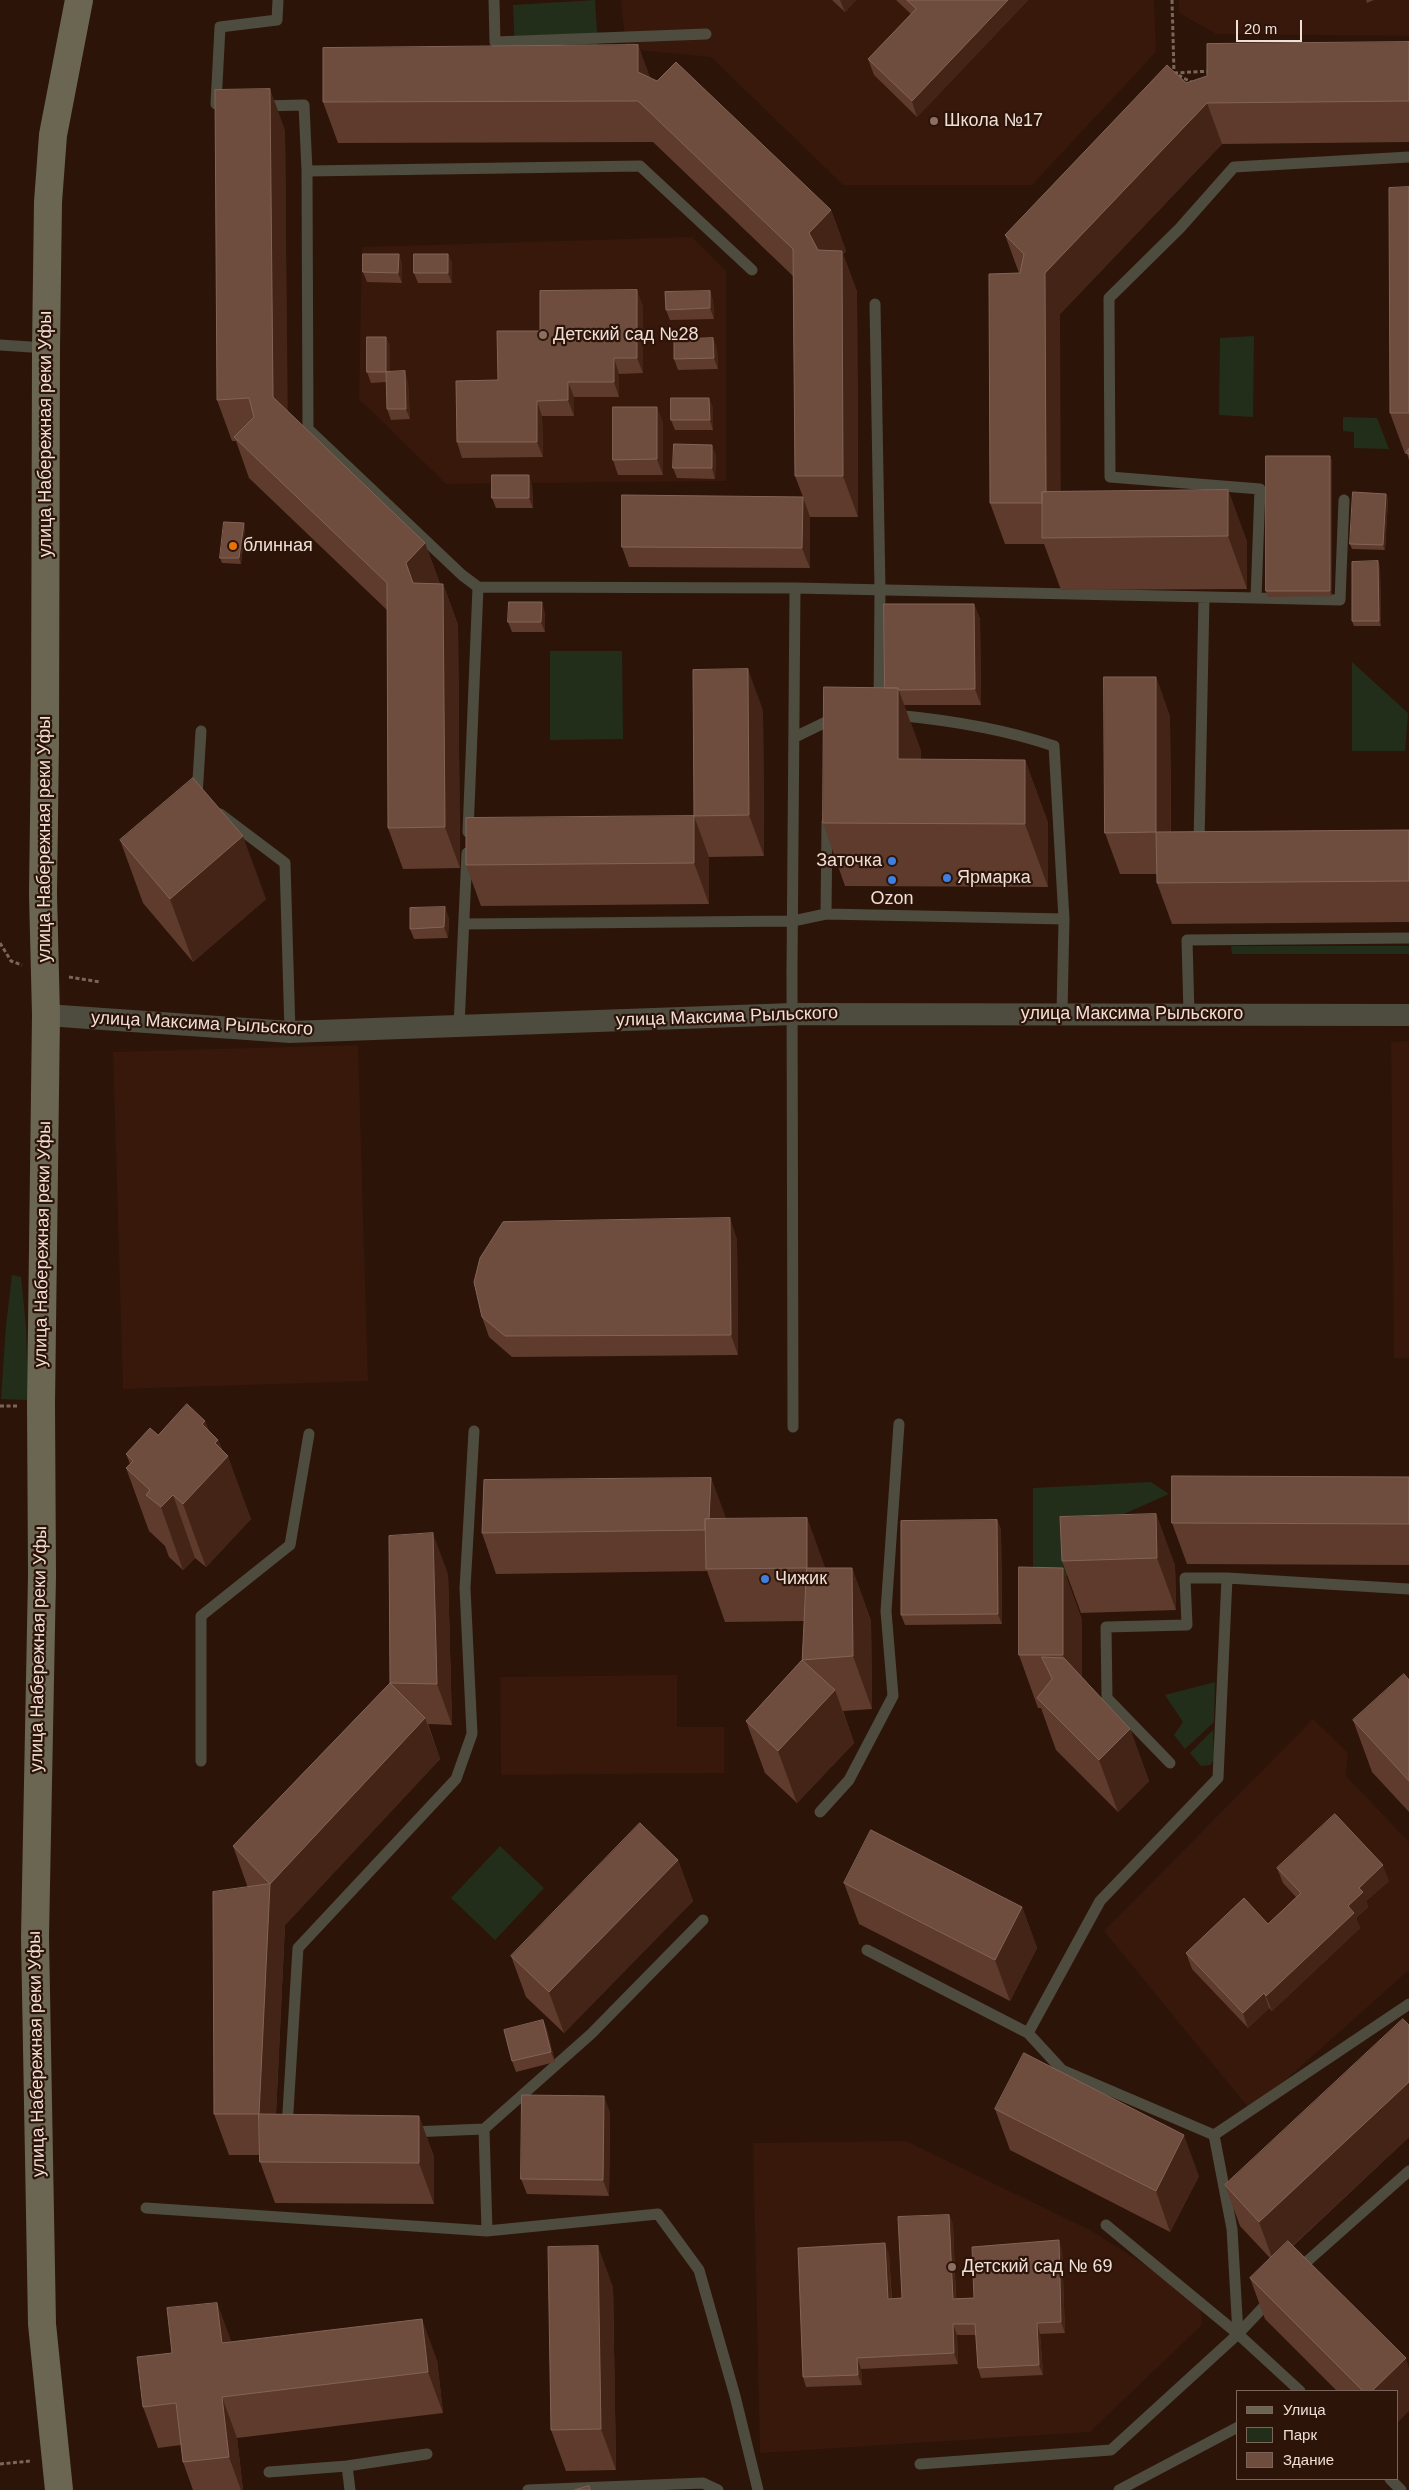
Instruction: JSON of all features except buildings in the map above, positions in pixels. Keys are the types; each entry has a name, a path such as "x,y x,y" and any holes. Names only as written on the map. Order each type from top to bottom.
{"street":[{"name":"улица Набережная реки Уфы","path":"59,2490 42,2324 37,2101 36,1927 42,1576 41,1404 46,1015 43,894 46,743 46,348 48,202 53,135 79,0"},
{"name":"улица Максима Рыльского","path":"46,1015 290,1032 794,1014 1409,1015"}],"lane":[{"path":"226,107 216,108 220,27 277,20 278,0"},
{"path":"494,0 496,42 706,34"},
{"path":"245,107 304,105 307,171 308,429 462,575 478,587 795,588 1340,600 1344,500"},
{"path":"1256,598 1260,489 1110,476 1109,298 1180,228 1234,167 1409,157"},
{"path":"307,171 640,166 752,270"},
{"path":"875,304 880,590 879,714 921,717 1028,737 1054,746 1064,918 1062,1014"},
{"path":"0,346 46,348"},
{"path":"459,1026 478,587"},
{"path":"793,1426 795,588"},
{"path":"1199,844 1204,598"},
{"path":"794,737 849,718"},
{"path":"201,731 197,796 285,863 290,1032"},
{"path":"826,914 828,807"},
{"path":"464,924 793,921 826,914 1064,918"},
{"path":"1189,1014 1187,940 1409,938"},
{"path":"820,1812 849,1780 893,1696 886,1611 899,1424"},
{"path":"296,2137 286,2138 298,1948 456,1779 472,1734 465,1588 474,1431"},
{"path":"201,1761 202,1616 290,1545 309,1434"},
{"path":"1170,1763 1107,1698 1106,1627 1187,1625 1185,1578 1227,1578 1409,1588"},
{"path":"1028,2033 1100,1901 1218,1778 1227,1578"},
{"path":"395,2133 484,2129 591,2034 704,1920"},
{"path":"866,1950 1028,2033 1062,2070 1214,2136"},
{"path":"1214,2136 1409,2004"},
{"path":"484,2129 488,2231"},
{"path":"1214,2136 1232,2229 1238,2334"},
{"path":"1303,2269 1409,2171"},
{"path":"146,2208 488,2231 658,2214 699,2270 736,2396 758,2490"},
{"path":"1106,2225 1238,2334 1299,2390"},
{"path":"920,2464 1111,2450 1238,2334 1277,2292"},
{"path":"1119,2490 1236,2428"},
{"path":"269,2472 347,2466 427,2454"},
{"path":"347,2466 350,2490"},
{"path":"1391,2480 1401,2490"},
{"path":"528,2490 703,2482 718,2490"}],"path":[{"path":"1172,0 1174,73"},
{"path":"1174,73 1213,71"},
{"path":"1174,73 1198,86"},
{"path":"0,2464 13,2462"}],"shaded area":[{"name":"Школа №17","path":"621,0 1154,0 1156,52 1032,185 843,185 711,57 626,49"},
{"path":"1179,0 1409,0 1409,36 1216,34 1179,13"},
{"name":"Детский сад №28","path":"692,237 726,271 726,481 446,484 359,399 362,247"},
{"path":"1409,1041 1409,1358 1394,1358 1391,1042"},
{"path":"358,1045 368,1381 123,1389 113,1052"},
{"path":"677,1675 677,1727 724,1727 724,1773 501,1775 500,1677"},
{"path":"1313,1719 1348,1753 1346,1776 1409,1842 1409,1970 1251,2111 1104,1931"},
{"name":"Детский сад № 69","path":"906,2141 1090,2230 1200,2300 1202,2325 1090,2432 760,2453 753,2143"}],"green space":[{"path":"595,0 598,47 515,52 513,5"},
{"path":"1254,336 1253,417 1219,415 1220,338"},
{"path":"1343,417 1377,418 1389,449 1354,448 1354,432 1343,431"},
{"path":"550,651 622,651 623,739 550,740"},
{"path":"1352,662 1408,713 1405,751 1352,751"},
{"path":"1231,946 1409,946 1409,954 1232,954"},
{"path":"12,1275 21,1277 26,1327 28,1400 1,1399"},
{"path":"1151,1482 1169,1494 1117,1517 1102,1530 1051,1597 1033,1614 1033,1488"},
{"path":"1215,1682 1214,1722 1185,1749 1174,1735 1183,1722 1165,1695"},
{"path":"1213,1730 1214,1760 1210,1765 1201,1766 1190,1753"},
{"path":"500,1846 544,1888 495,1940 451,1898"}],"place":[{"name":"Школа №17","path":"934,121"},
{"name":"Детский сад №28","path":"543,335"},
{"name":"блинная","path":"233,546"},
{"name":"Заточка","path":"892,861"},
{"name":"Ярмарка","path":"947,878"},
{"name":"Ozon","path":"892,880"},
{"name":"Чижик","path":"765,1579"},
{"name":"Детский сад № 69","path":"952,2267"}]}
